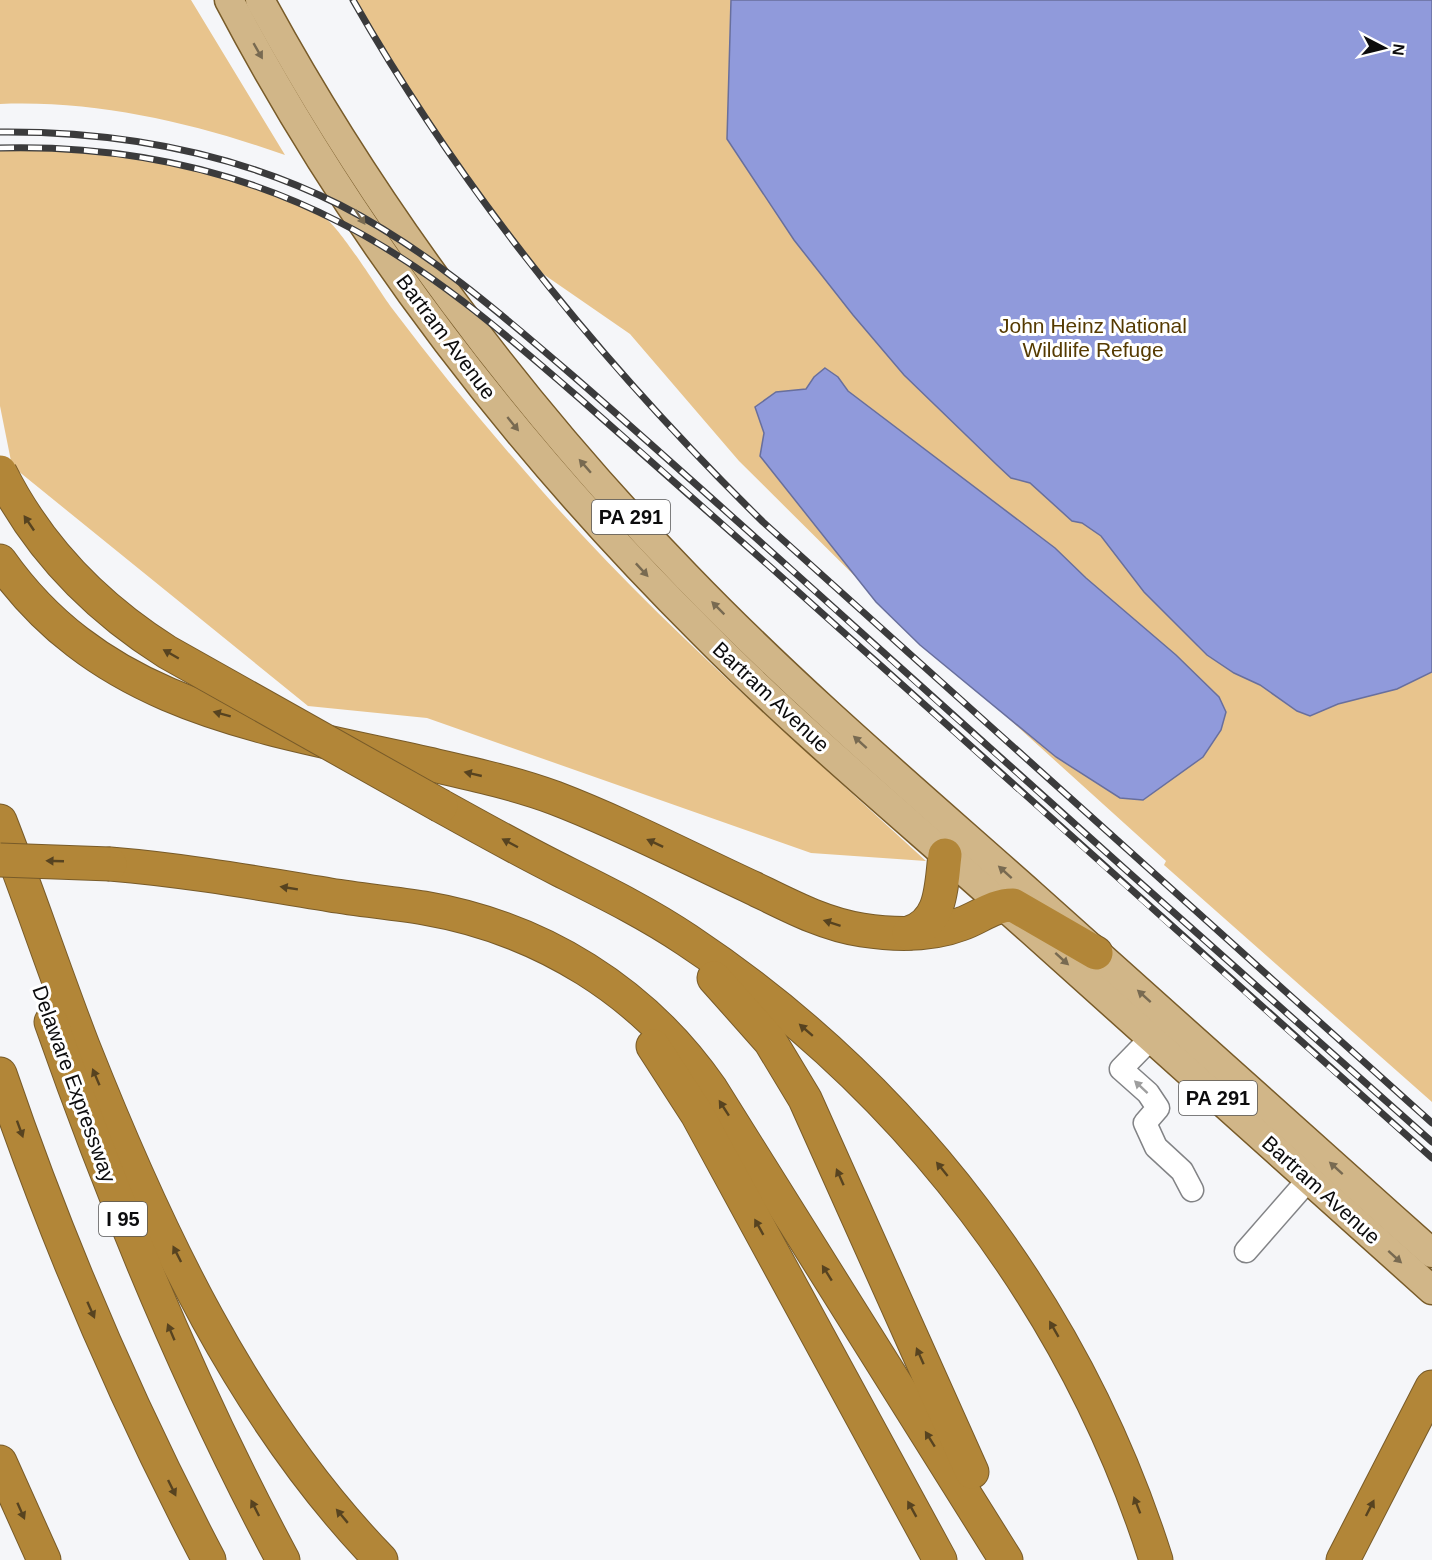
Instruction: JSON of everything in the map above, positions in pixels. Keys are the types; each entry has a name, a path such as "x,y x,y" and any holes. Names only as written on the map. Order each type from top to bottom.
{"highway":[{"path":"0,472 18,506 42,541 89,593 125,624 167,652 441,806 656,920 747,981 853,1073 933,1158 1005,1252 1064,1346 1113,1446 1156,1560"},
{"path":"0,561 30,600 85,649 127,676 183,702 296,733 533,790 589,812 827,922 864,931 909,933 950,928 1003,906 1016,906 1096,952"},
{"path":"0,821 83,1046 136,1170 190,1282 245,1379 286,1444 322,1492 381,1560"},
{"path":"909,933 920,930 932,918 940,896 945,855"},
{"path":"0,861 110,864 195,873 424,908 464,917 537,942 605,980 669,1035 698,1069 1006,1560"},
{"name":"Delaware Expressway","path":"0,861 48,1013 129,1233 192,1381 283,1560"},
{"path":"561,871 660,934 695,961 743,1007 783,1060 805,1099 966,1460 1017,1560"},
{"path":"347,898 464,926 529,949 590,984 643,1034 666,1063 698,1114 940,1560"},
{"path":"0,1074 83,1292 150,1443 209,1560"},
{"path":"1343,1560 1432,1387"},
{"path":"0,1462 44,1560"}],"main road":[{"name":"Bartram Avenue","path":"229,0 309,138 363,222 440,333 525,440 606,531 704,635 1003,906 1160,1028 1432,1253"},
{"name":"Bartram Avenue","path":"260,0 321,106 405,234 474,329 592,475 684,575 795,683 1096,952 1160,1028 1309,1179 1432,1290"}],"lane":[{"path":"1160,1028 1121,1069 1148,1093 1158,1108 1145,1123 1156,1147 1182,1171 1192,1190"},
{"path":"1246,1251 1309,1179"}],"green space":[{"path":"0,0 191,0 285,155 216,133 145,116 73,106 0,104"},
{"name":"John Heinz National Wildlife Refuge","path":"355,0 1432,0 1432,1102 1164,865 1166,861 893,614 739,461 630,334 533,267 458,167 382,51"},
{"path":"0,147 81,151 168,164 251,186 290,201 326,219 340,234 391,307 446,378 588,541 681,636 926,861 811,853 427,718 308,706 12,466 0,406"}],"water":[{"path":"731,0 1432,0 1432,672 1397,689 1338,704 1310,716 1297,711 1260,685 1234,673 1207,655 1144,592 1101,536 1082,523 1072,521 1030,483 1011,478 997,465 904,375 853,315 794,240 727,139"},
{"path":"825,368 838,377 848,391 1055,548 1086,578 1176,655 1219,697 1226,712 1221,730 1203,757 1143,800 1120,798 1056,757 920,645 876,602 760,456 764,433 755,407 776,392 806,389 814,377"}],"railway":[{"path":"353,0 396,72 442,142 540,276 647,402 704,463 763,522 1432,1123"},
{"path":"0,132 88,136 131,141 217,158 259,171 340,205 372,222 432,262 517,328 628,424 1432,1142"},
{"path":"0,148 44,148 131,156 217,174 299,203 339,222 372,240 434,280 522,349 625,438 1432,1158"}]}
